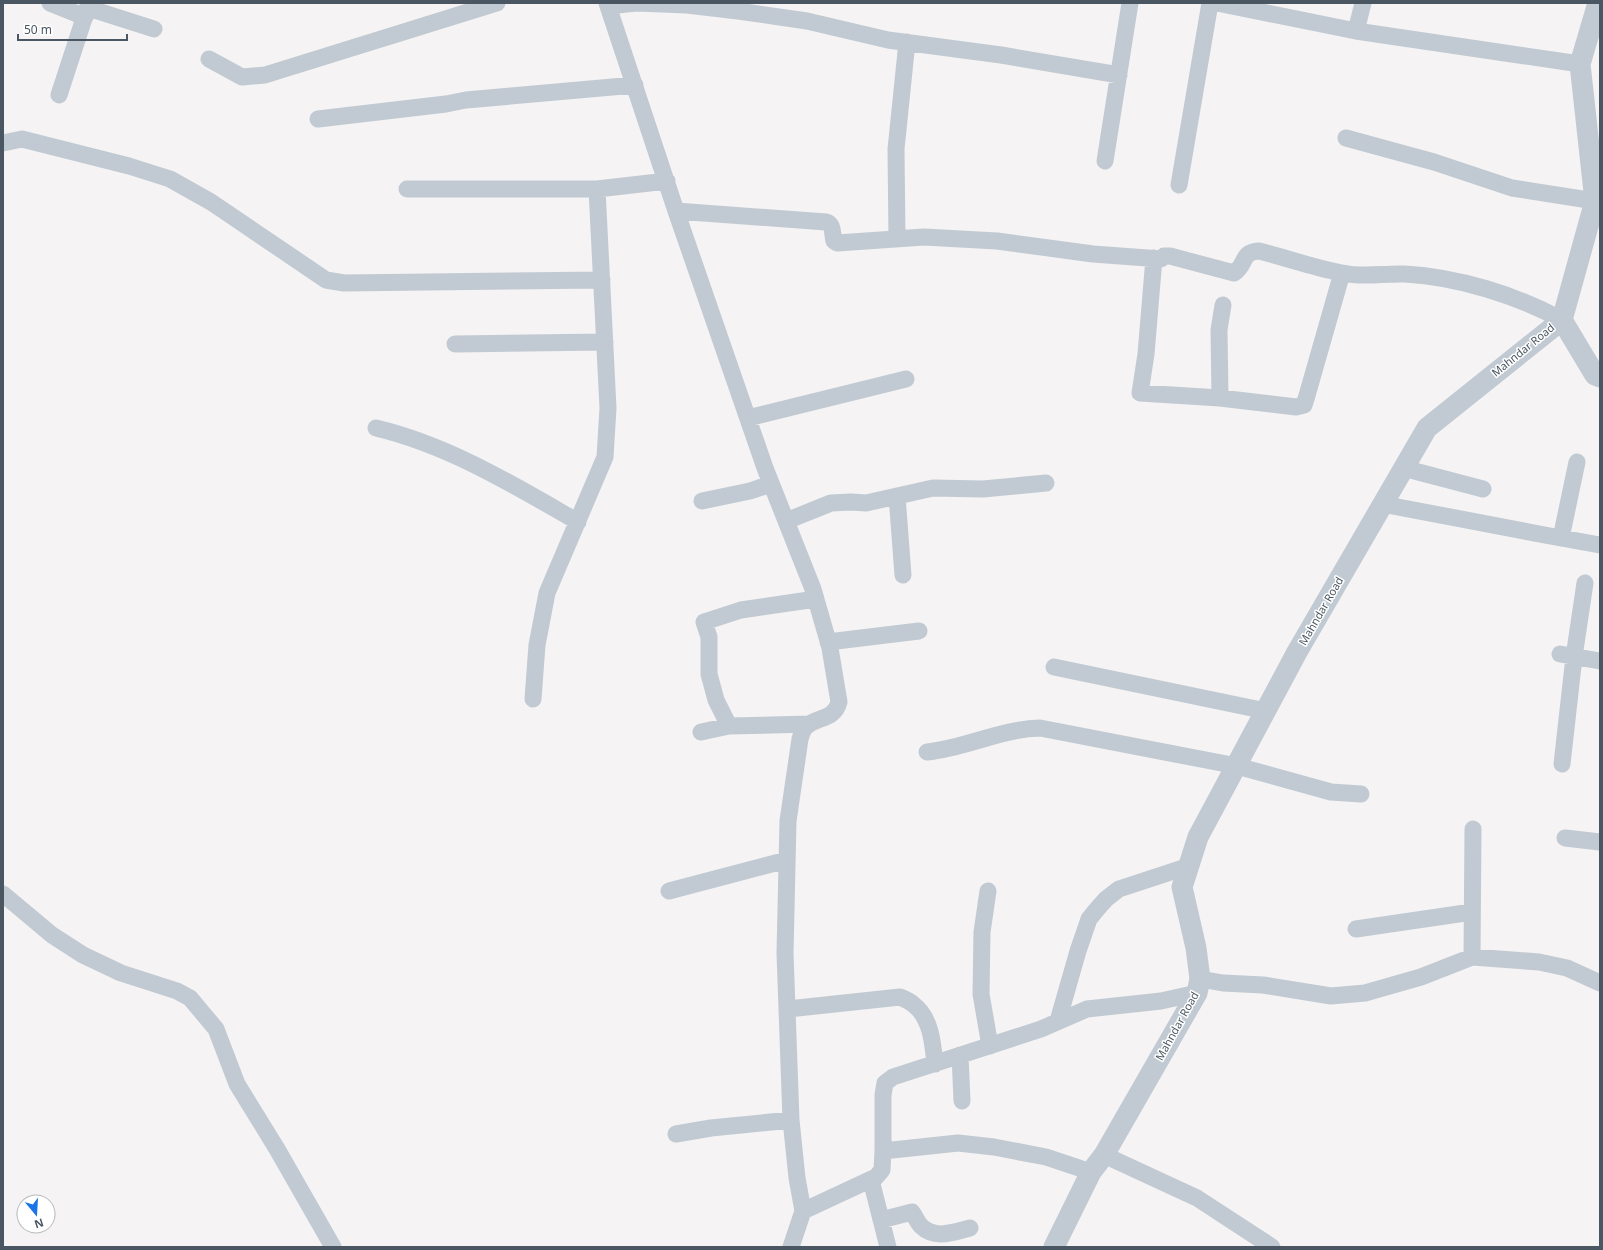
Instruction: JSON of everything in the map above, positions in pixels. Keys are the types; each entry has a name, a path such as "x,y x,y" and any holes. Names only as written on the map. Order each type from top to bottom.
{"street":[{"path":"50,3 87,9 154,29"},
{"path":"209,59 242,77 265,75 497,3"},
{"path":"791,1247 803,1211 797,1178 791,1120 786,953 788,822 800,739 804,729 810,724 831,714 837,709 839,702 828,642 816,599 771,484 676,211 608,5 636,3 687,5 807,21 888,40 1001,55 1119,75"},
{"path":"1105,161 1130,3"},
{"path":"1179,185 1210,3"},
{"path":"1217,3 1356,31 1580,64"},
{"path":"1356,31 1363,3"},
{"name":"Mahndar Road","path":"1054,1247 1091,1172 1104,1155 1198,986 1196,948 1182,887 1198,837 1297,652 1427,428 1562,320 1598,201 1580,64 1598,3"},
{"path":"59,95 87,9"},
{"path":"897,239 896,149 907,42"},
{"path":"318,120 446,104 466,100 635,85"},
{"path":"1346,138 1434,162 1512,188 1598,201"},
{"path":"3,143 22,139 130,166 170,179 211,202 326,280 344,283 602,280"},
{"path":"407,189 597,188 667,181"},
{"path":"533,699 537,644 547,593 605,457 608,408 597,188"},
{"path":"676,211 826,222 830,223 832,226 834,241 838,243 924,237 997,241 1093,254 1161,259 1164,256 1170,256 1234,273 1238,270 1245,256 1251,252 1259,251 1342,273 1370,276 1405,274 1450,280 1499,293 1531,304 1562,320 1596,375 1600,377"},
{"path":"1154,258 1146,354 1140,393 1220,398 1296,407 1304,405 1342,273"},
{"path":"1220,398 1219,330 1223,305"},
{"path":"455,344 605,342"},
{"path":"748,418 906,379"},
{"path":"376,428 415,439 435,447 520,488 578,522"},
{"path":"1561,538 1577,462"},
{"path":"1403,468 1483,489"},
{"path":"786,521 831,503 866,503 933,488 983,490 1046,483"},
{"path":"702,501 750,491 771,484"},
{"path":"897,496 903,575"},
{"path":"1382,504 1600,545"},
{"path":"1562,764 1567,656 1584,583"},
{"path":"729,726 716,700 709,674 709,637 704,622 740,610 816,599"},
{"path":"828,642 919,632"},
{"path":"1567,656 1600,661"},
{"path":"1054,667 1266,711"},
{"path":"701,732 729,726 810,724"},
{"path":"927,752 960,747 1015,731 1040,728 1237,766 1331,792 1360,794"},
{"path":"1472,957 1473,830"},
{"path":"1565,838 1600,842"},
{"path":"670,892 787,860"},
{"path":"1058,1021 1078,951 1089,919 1098,908 1106,899 1119,889 1189,866"},
{"path":"988,891 982,932 981,994 990,1046"},
{"path":"3,894 52,935 83,955 121,973 177,992 190,998 216,1029 237,1084 277,1149 333,1247"},
{"path":"1356,929 1472,912"},
{"path":"803,1211 871,1180 882,1170 882,1095 885,1082 893,1077 1041,1029 1087,1009 1161,1001 1198,986 1223,983 1263,985 1331,996 1365,994 1421,977 1472,957 1538,962 1567,968 1600,983"},
{"path":"788,1009 900,997 914,1005 924,1016 932,1041 935,1064"},
{"path":"960,1055 962,1101"},
{"path":"676,1134 711,1128 791,1120"},
{"path":"883,1151 958,1143 994,1146 1046,1157 1091,1172"},
{"path":"1104,1155 1197,1198 1272,1247"},
{"path":"871,1180 888,1247"},
{"path":"881,1220 912,1212 921,1225 934,1233 944,1235 970,1228"}]}
